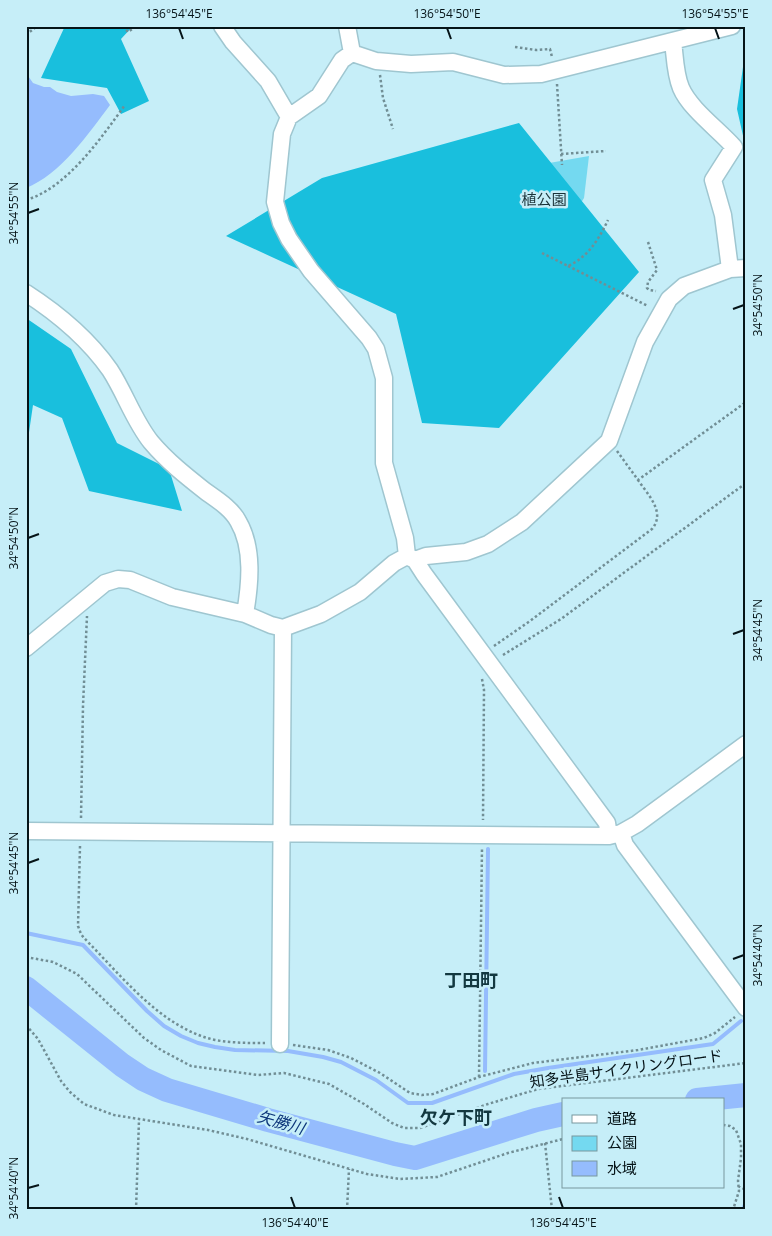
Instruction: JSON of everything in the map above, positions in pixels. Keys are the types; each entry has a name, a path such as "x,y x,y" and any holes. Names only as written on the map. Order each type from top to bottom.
{"street":[{"path":"222,26 233,42 268,81 289,117"},
{"path":"352,53 376,60 411,64 453,62 504,75 540,74 732,26"},
{"path":"349,27 352,53"},
{"path":"26,648 82,604 104,584 118,579 130,580 172,597 245,614 283,628 321,614 360,592 394,563 411,558 466,552 488,544 512,530 537,509 609,441 645,342 665,306 684,286 738,269 713,180 734,147 719,130 704,118 687,99 681,89 676,74 673,41"},
{"path":"352,53 338,65 319,96 289,117 282,134 275,202 288,239 311,271 369,338 376,349 384,378 384,462 411,558 625,845 742,1011"},
{"path":"26,293 73,330 95,351 110,371 139,425 151,442 175,468 225,506 238,520 245,538 249,558 249,593 245,614"},
{"path":"280,1044 283,628"},
{"path":"26,831 281,834 615,834 637,824 746,744"}],"path":[{"path":"26,35 37,26"},
{"path":"123,26 128,32 136,26"},
{"path":"515,47 536,50 550,49 556,71 562,165"},
{"path":"376,60 383,98 392,129"},
{"path":"26,200 45,193 68,173 93,148 125,105"},
{"path":"561,154 606,152"},
{"path":"568,266 577,262 594,246 608,220"},
{"path":"648,242 657,270 646,288 662,293 665,306"},
{"path":"542,253 568,266 665,306"},
{"path":"638,480 746,402"},
{"path":"483,653 530,621 657,524 658,510 609,441"},
{"path":"82,604 88,624 83,706 78,926 80,934 154,1008 183,1028 213,1039 229,1042 280,1044 328,1050 351,1058 380,1073 410,1093 422,1095 433,1094 479,1077 532,1062 638,1050 704,1038 715,1033 742,1011"},
{"name":"知多半島サイクリングロード","path":"26,957 54,962 77,974 144,1038 161,1050 191,1066 258,1075 284,1073 329,1084 392,1123 404,1128 420,1128 538,1089 746,1063"},
{"path":"26,1025 38,1039 70,1092 84,1104 114,1115 208,1130 247,1139 383,1177 400,1179 436,1177 562,1139"},
{"path":"136,1210 139,1120"},
{"path":"724,1126 730,1126 739,1135 741,1158 739,1192 733,1210"},
{"path":"545,1143 552,1210"},
{"path":"347,1210 349,1169"},
{"path":"738,1186 746,1190"}],"green space":[{"path":"65,26 133,26 121,39 149,101 121,114 107,88 41,78"},
{"path":"746,65 746,149 737,109 743,67"},
{"name":"植公園","path":"519,123 639,272 499,428 422,423 396,314 226,236 322,178"},
{"name":"植公園","path":"589,156 584,198 566,227 504,171"},
{"path":"26,318 71,349 117,443 169,469 182,511 89,491 62,418 33,405 26,453"}],"water":[{"path":"26,73 33,83 50,87 57,92 71,96 93,94 104,96 110,105 83,140 62,163 39,182 26,188"}],"waterway":[{"path":"485,1071 488,849"},
{"path":"26,933 83,945 147,1011 164,1026 181,1036 215,1047 235,1050 288,1051 341,1062 376,1080 408,1103 432,1103 514,1074 713,1044 741,1021"},
{"name":"矢勝川","path":"26,988 122,1065 143,1079 167,1090 268,1120 395,1154 415,1158 536,1120 562,1114"},
{"name":"矢勝川","path":"717,1098 746,1095"},
{"path":"743,1210 746,1202"}],"district":[{"name":"丁田町","path":"471,980"},
{"name":"欠ケ下町","path":"456,1117"}]}
